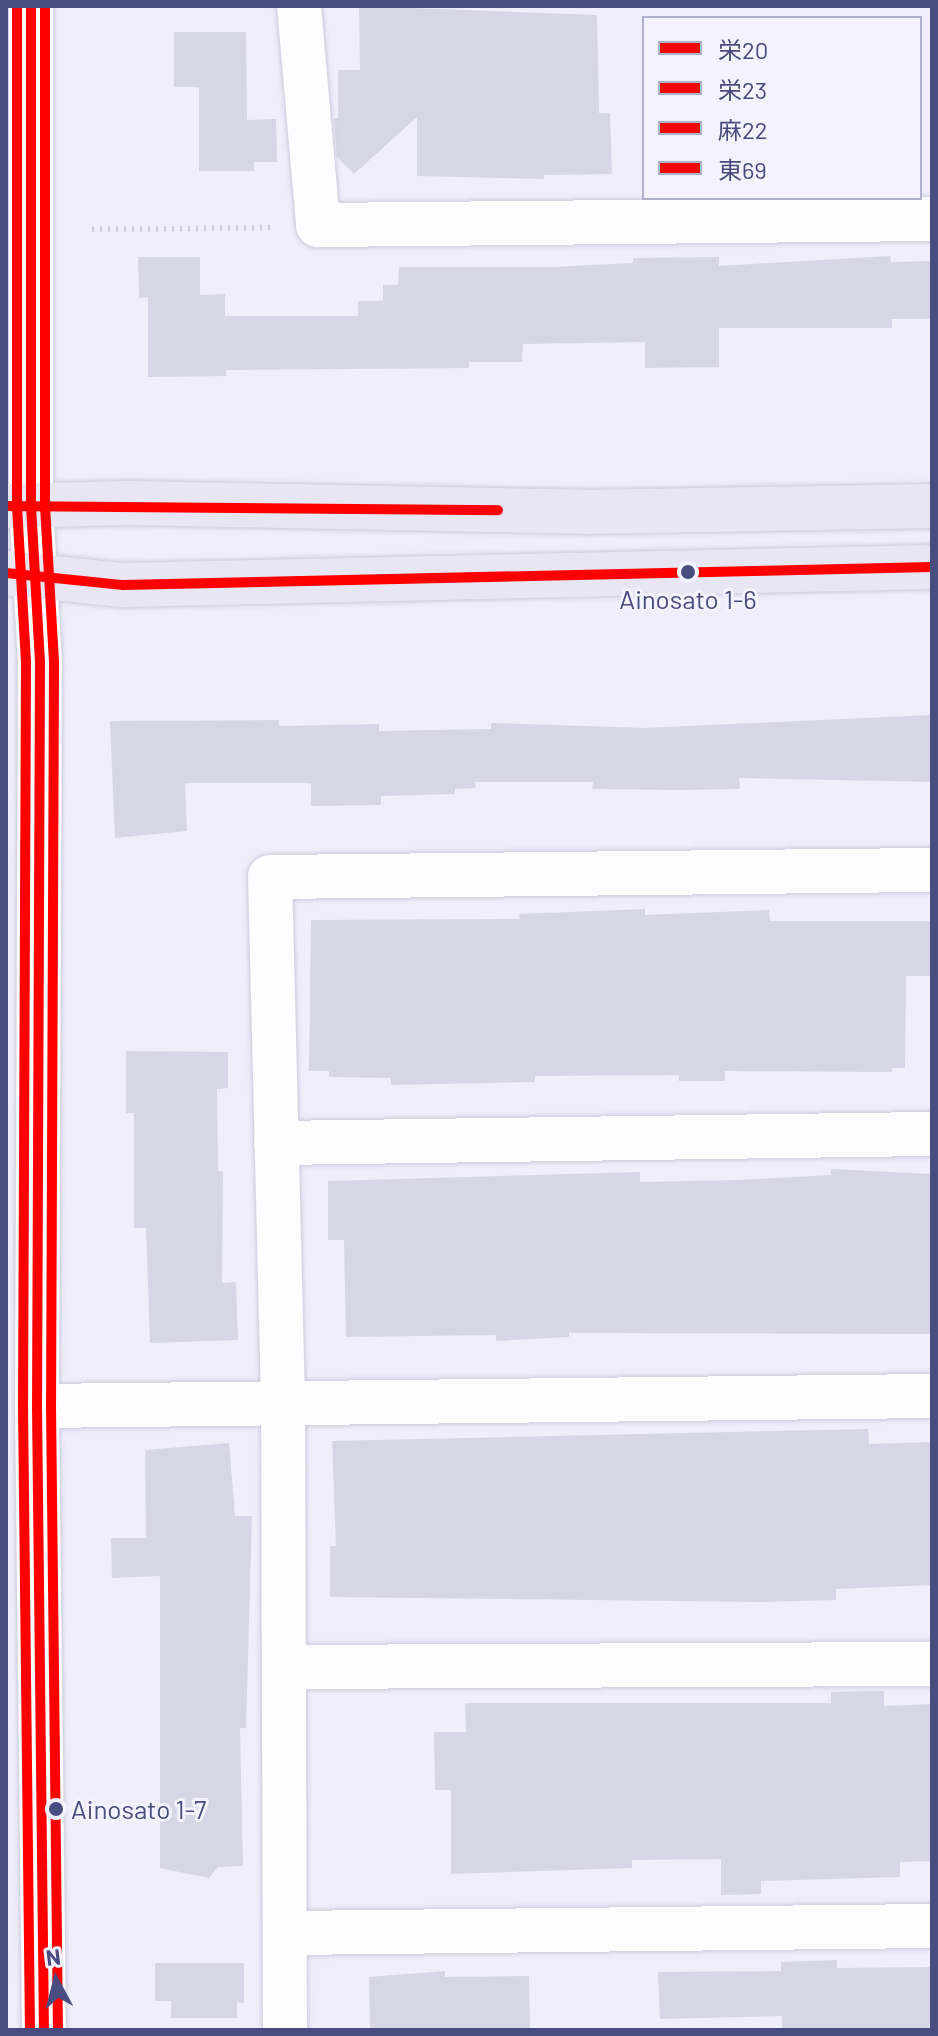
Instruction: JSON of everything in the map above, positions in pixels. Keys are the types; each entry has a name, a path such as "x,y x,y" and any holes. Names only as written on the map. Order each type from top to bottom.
{"main road":[{"path":"19,506 129,503 587,512 932,506"},
{"path":"21,574 123,585 932,567"}],"street":[{"path":"31,6 19,506 37,1406 44,2030"},
{"path":"299,6 318,225 932,219"},
{"path":"285,2030 283,1400 270,877 932,870"},
{"path":"276,1143 932,1134"},
{"path":"37,1406 283,1400 932,1396"},
{"path":"284,1667 932,1664"},
{"path":"286,1933 932,1926"}],"path":[{"path":"92,229 281,227"}],"building":[{"path":"359,6 597,15 599,113 610,113 612,174 544,175 544,179 417,176 417,117 354,174 337,157 334,119 338,118 338,70 360,70"},
{"path":"174,32 246,32 247,120 276,119 277,162 254,162 254,171 199,171 199,87 174,87"},
{"path":"890,256 891,262 932,261 932,319 892,319 892,328 719,328 719,367 645,368 645,342 523,344 522,362 469,362 469,368 226,370 226,376 148,377 148,297 139,298 138,257 200,257 200,295 225,294 225,316 358,316 358,301 383,301 383,285 398,285 399,267 553,267 633,263 633,258 719,257 719,266"},
{"path":"931,715 932,782 739,778 740,789 679,790 592,789 593,782 475,782 476,788 455,789 455,794 381,796 381,805 311,806 311,783 185,783 187,831 115,838 110,721 279,720 279,726 379,724 379,731 491,729 491,723 644,728"},
{"path":"645,909 645,915 769,910 770,921 932,921 932,976 906,976 905,1068 892,1068 892,1072 725,1071 725,1081 679,1081 679,1075 535,1076 535,1082 391,1085 391,1078 329,1077 329,1071 309,1071 311,920 520,919 519,914"},
{"path":"126,1051 228,1052 228,1088 217,1089 218,1171 223,1171 222,1283 236,1282 238,1340 150,1343 146,1228 134,1228 134,1113 126,1113"},
{"path":"831,1169 932,1174 932,1334 569,1333 569,1337 496,1341 496,1335 346,1337 344,1240 328,1240 328,1181 640,1172 640,1182 738,1180 831,1175"},
{"path":"868,1429 869,1444 932,1442 932,1585 836,1589 836,1600 759,1602 330,1597 330,1546 336,1546 332,1441"},
{"path":"229,1443 235,1516 252,1516 246,1728 240,1728 243,1866 218,1867 209,1878 160,1868 160,1576 112,1578 111,1538 146,1538 145,1450"},
{"path":"884,1691 884,1706 932,1704 932,1861 900,1862 900,1877 761,1881 761,1894 721,1895 721,1859 632,1860 632,1868 451,1874 451,1790 435,1790 434,1732 466,1732 465,1703 831,1703 831,1692"},
{"path":"837,1960 837,1968 932,1967 932,2030 782,2030 782,2016 660,2019 658,1972 781,1971 781,1962"},
{"path":"155,1963 244,1963 244,2003 237,2002 237,2018 171,2018 171,2001 155,2001"},
{"path":"445,1971 445,1977 529,1976 530,2030 370,2030 369,1977"}],"transit line":[{"name":"栄23","path":"17,6 17,506 26,663 23,1406 30,2030"},
{"name":"栄20","path":"31,6 31,506 40,663 37,1406 44,2030"},
{"name":"麻22","path":"45,6 45,506 54,663 51,1406 58,2030"},
{"name":"東69","path":"6,506 498,510"},
{"name":"東69","path":"6,573 123,585 932,567"}],"place":[{"name":"Ainosato 1-6","path":"688,572"},
{"name":"Ainosato 1-7","path":"56,1809"}]}
